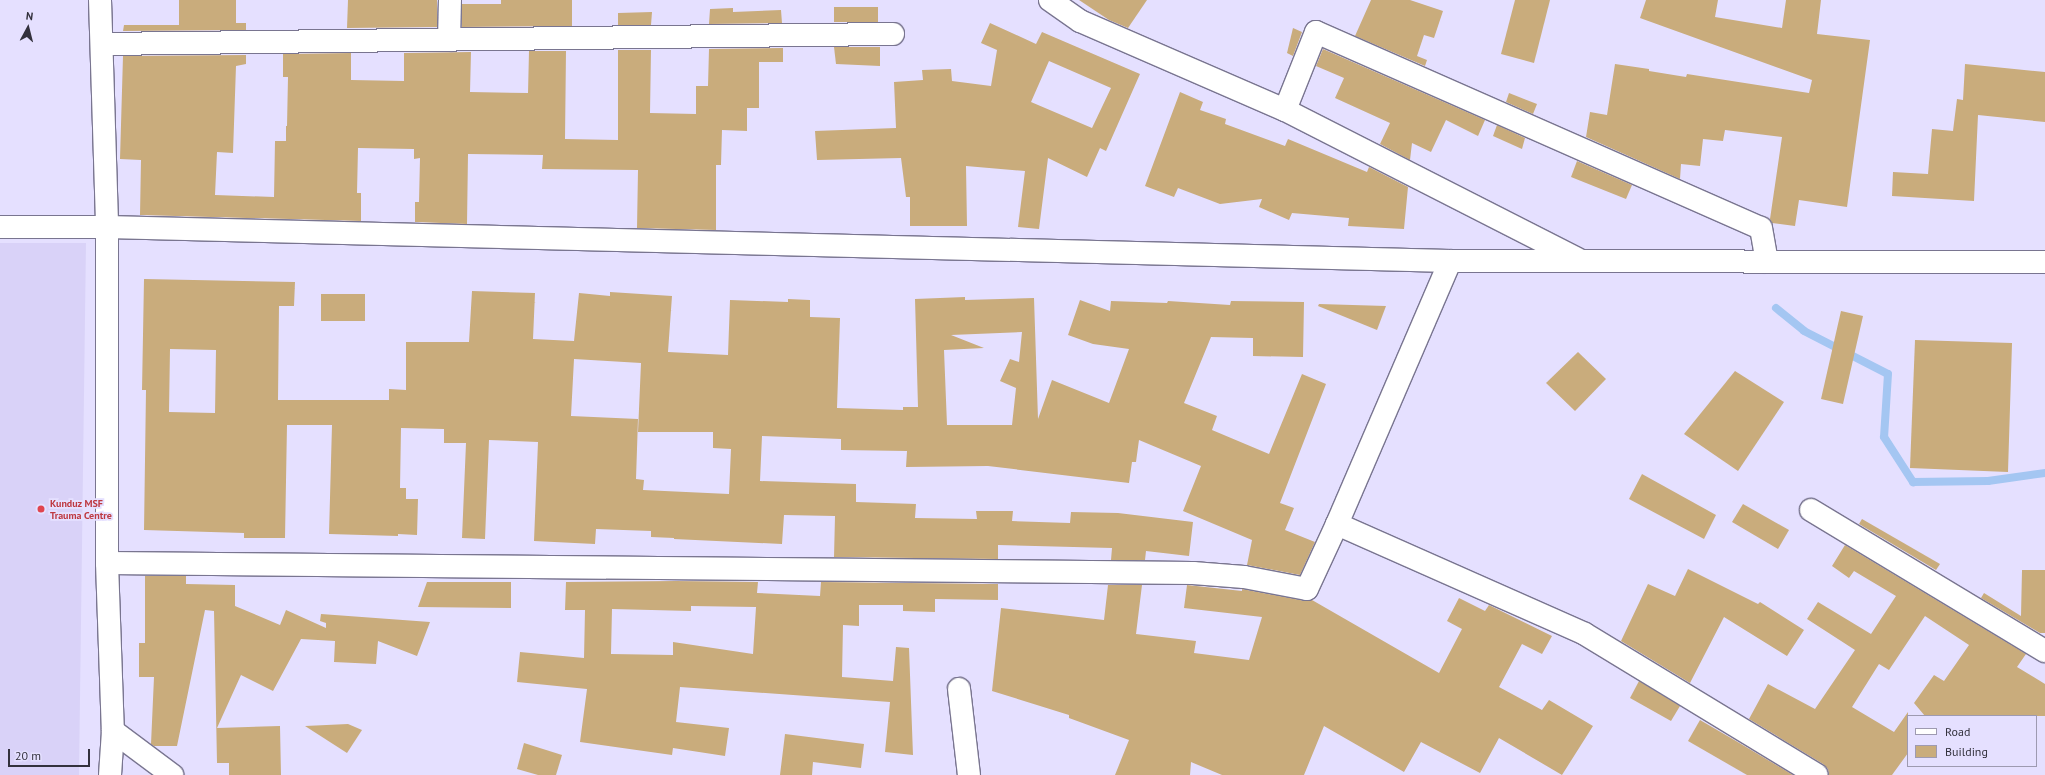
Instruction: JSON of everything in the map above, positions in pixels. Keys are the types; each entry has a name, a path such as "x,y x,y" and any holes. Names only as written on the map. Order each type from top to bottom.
{"street":[{"path":"100,0 103,44 107,228 107,563 113,731 110,775"},
{"path":"449,40 450,0"},
{"path":"1050,0 1080,21 1285,110 1581,261"},
{"path":"1285,110 1316,32 1761,228 1767,261"},
{"path":"103,44 893,34"},
{"path":"0,227 107,228 1450,261 2045,262"},
{"path":"107,563 1193,573 1244,577 1307,589 1337,524 1450,261"},
{"path":"1811,510 2045,651"},
{"path":"1337,524 1585,634 1817,775"},
{"path":"959,689 969,775"},
{"path":"113,731 172,775"}],"shaded area":[{"name":"Kunduz MSF Trauma Centre","path":"0,243 86,243 79,775 0,775"}],"building":[{"path":"179,0 236,0 236,23 246,23 246,30 123,31 124,25 179,25"},
{"path":"348,0 437,0 437,27 347,28"},
{"path":"501,0 572,0 572,26 462,27 462,4 501,4"},
{"path":"1079,0 1147,0 1128,28 1109,20"},
{"path":"1371,0 1410,0 1443,11 1434,38 1424,35 1417,56 1427,60 1425,66 1355,36"},
{"path":"1515,0 1550,0 1534,63 1501,54"},
{"path":"1646,0 1718,0 1715,17 1782,28 1786,0 1821,0 1817,34 1870,40 1847,207 1799,200 1795,226 1772,223 1770,219 1782,137 1725,130 1723,141 1703,139 1700,166 1681,164 1680,179 1586,137 1590,112 1607,115 1615,64 1649,69 1649,71 1686,77 1687,74 1809,93 1812,80 1640,18"},
{"path":"834,7 878,7 878,22 834,22"},
{"path":"733,8 733,12 781,10 782,23 709,24 710,9"},
{"path":"652,12 651,25 618,25 618,13"},
{"path":"990,23 1036,44 1042,32 1140,74 1106,151 1100,148 1087,177 1048,158 1039,229 1018,227 1025,171 966,166 967,226 910,226 910,197 906,197 901,158 817,160 815,131 896,128 894,82 923,80 922,70 951,69 952,81 991,86 997,50 981,43","holes":["1049,61 1111,88 1092,128 1031,102"]},
{"path":"1293,28 1302,32 1293,56 1287,53"},
{"path":"834,47 880,47 880,66 836,64"},
{"path":"783,48 783,62 759,62 759,108 747,108 747,131 722,130 721,165 716,165 716,230 637,228 638,170 542,169 543,155 468,154 467,224 415,222 415,202 419,202 420,158 414,159 414,149 358,148 357,193 361,193 361,221 140,215 141,160 120,159 123,56 246,55 246,64 236,66 233,153 217,152 215,195 274,197 275,141 286,141 287,126 288,77 283,77 283,54 351,53 351,80 404,81 404,53 471,52 470,92 528,93 529,51 566,51 565,139 618,140 618,50 651,50 650,113 696,114 696,86 708,86 709,49"},
{"path":"1323,49 1485,120 1478,136 1446,120 1431,152 1412,143 1410,160 1380,144 1390,123 1335,98 1344,78 1316,66"},
{"path":"1965,64 2045,72 2045,122 1978,115 1974,201 1892,196 1893,172 1928,174 1932,129 1953,131 1957,99 1963,100"},
{"path":"1180,92 1203,102 1200,110 1226,119 1225,124 1285,146 1288,139 1367,172 1369,167 1408,187 1404,229 1348,226 1349,218 1292,213 1289,220 1259,207 1262,199 1220,204 1178,188 1174,197 1145,186"},
{"path":"1509,93 1537,104 1533,114 1506,102"},
{"path":"1497,125 1525,138 1522,149 1493,136"},
{"path":"1577,161 1632,185 1626,199 1571,177"},
{"path":"144,279 295,282 294,306 279,306 278,400 389,400 389,389 406,390 406,342 469,342 472,291 535,293 533,339 574,341 579,293 610,296 610,292 672,296 668,352 728,355 730,300 788,302 788,299 810,300 810,317 840,318 837,408 903,410 903,407 918,407 915,299 965,297 965,300 1034,298 1038,419 1052,380 1109,403 1129,349 1093,344 1068,335 1080,300 1110,311 1111,301 1167,303 1168,301 1230,305 1231,301 1304,302 1303,357 1253,356 1253,338 1211,337 1184,403 1217,416 1212,430 1269,454 1302,374 1326,384 1280,503 1294,508 1285,530 1315,542 1300,575 1247,565 1252,540 1183,511 1201,466 1139,440 1136,462 1132,462 1129,483 988,466 906,467 907,451 841,450 841,439 762,436 760,481 856,484 856,502 916,504 915,518 977,519 976,511 1013,511 1012,521 1070,523 1071,512 1118,513 1193,522 1189,556 1146,551 1145,560 1111,560 1112,548 998,545 998,559 834,557 835,516 784,515 782,544 674,539 651,537 651,531 596,529 595,544 534,541 538,442 489,440 485,539 462,538 466,443 444,443 444,429 401,428 400,488 406,488 406,499 418,499 417,535 398,534 398,536 329,534 332,425 287,425 285,538 244,538 244,533 144,530 146,390 142,390","holes":["1022,332 1019,362 1010,359 1000,381 1016,388 1012,425 947,425 944,350 984,348 951,335","170,349 216,350 215,413 169,412","574,359 641,363 638,432 713,432 713,448 731,449 729,494 643,490 644,480 636,479 638,419 571,416"]},
{"path":"321,294 365,294 365,321 321,321"},
{"path":"1319,304 1386,306 1377,330 1318,306"},
{"path":"1841,311 1863,316 1843,404 1821,399"},
{"path":"1915,340 2012,343 2008,472 1910,468"},
{"path":"1578,352 1606,379 1575,411 1546,383"},
{"path":"1735,371 1784,402 1738,471 1684,434"},
{"path":"1642,474 1716,515 1704,539 1629,499"},
{"path":"1743,504 1789,530 1778,549 1732,522"},
{"path":"1862,519 1940,564 1936,570 1859,524"},
{"path":"1845,545 2026,654 2017,667 2045,684 2045,716 1924,715 1914,703 1934,675 1944,681 1969,645 1925,616 1889,670 1879,664 1852,707 1894,732 1908,712 1907,754 1892,775 1829,775 1828,769 1823,764 1749,719 1768,684 1815,709 1855,650 1807,619 1818,602 1871,634 1896,596 1854,571 1849,578 1832,566"},
{"path":"1688,569 1758,604 1760,602 1804,630 1787,656 1724,617 1690,683 1621,641 1648,584 1675,596"},
{"path":"2022,570 2045,570 2045,633 2040,633 1981,598 1984,593 2021,616"},
{"path":"145,576 186,576 186,584 235,585 235,606 280,625 286,610 326,628 326,623 320,621 321,614 430,622 417,656 378,641 376,664 334,662 335,641 301,639 273,691 241,675 217,728 280,726 281,775 229,775 229,763 217,763 214,611 205,610 177,746 154,746 151,744 154,677 139,677 139,643 145,643"},
{"path":"427,582 511,582 511,608 418,607"},
{"path":"566,582 758,582 757,593 820,596 821,582 998,584 998,600 935,599 935,612 903,611 903,605 859,605 859,626 843,625 842,677 893,681 896,647 909,648 913,755 885,752 890,702 680,687 676,722 729,728 725,756 673,748 672,755 580,742 587,689 517,682 520,652 584,658 585,610 565,610","holes":["691,606 756,607 753,654 673,642 673,655 611,654 612,609 691,611"]},
{"path":"1108,585 1142,585 1136,634 1196,641 1194,653 1249,660 1262,617 1184,608 1187,585 1242,591 1242,589 1305,601 1312,600 1439,673 1462,629 1447,621 1459,598 1485,611 1489,605 1552,636 1542,654 1522,644 1499,687 1542,710 1549,700 1593,726 1562,775 1499,738 1480,773 1421,742 1404,772 1324,726 1304,775 1222,775 1191,762 1190,775 1115,775 1129,740 1069,718 1069,715 992,691 1001,608 1104,620"},
{"path":"1639,681 1680,706 1671,721 1630,698"},
{"path":"1700,720 1793,775 1747,775 1688,741"},
{"path":"348,724 362,730 347,753 305,726"},
{"path":"785,734 864,744 861,768 813,762 812,775 780,775"},
{"path":"524,743 562,755 556,775 538,775 517,769"}],"waterway":[{"path":"1776,308 1804,331 1888,374 1884,437 1913,482 1988,481 2045,473"}],"place":[{"name":"Kunduz MSF Trauma Centre","path":"41,509"}]}
